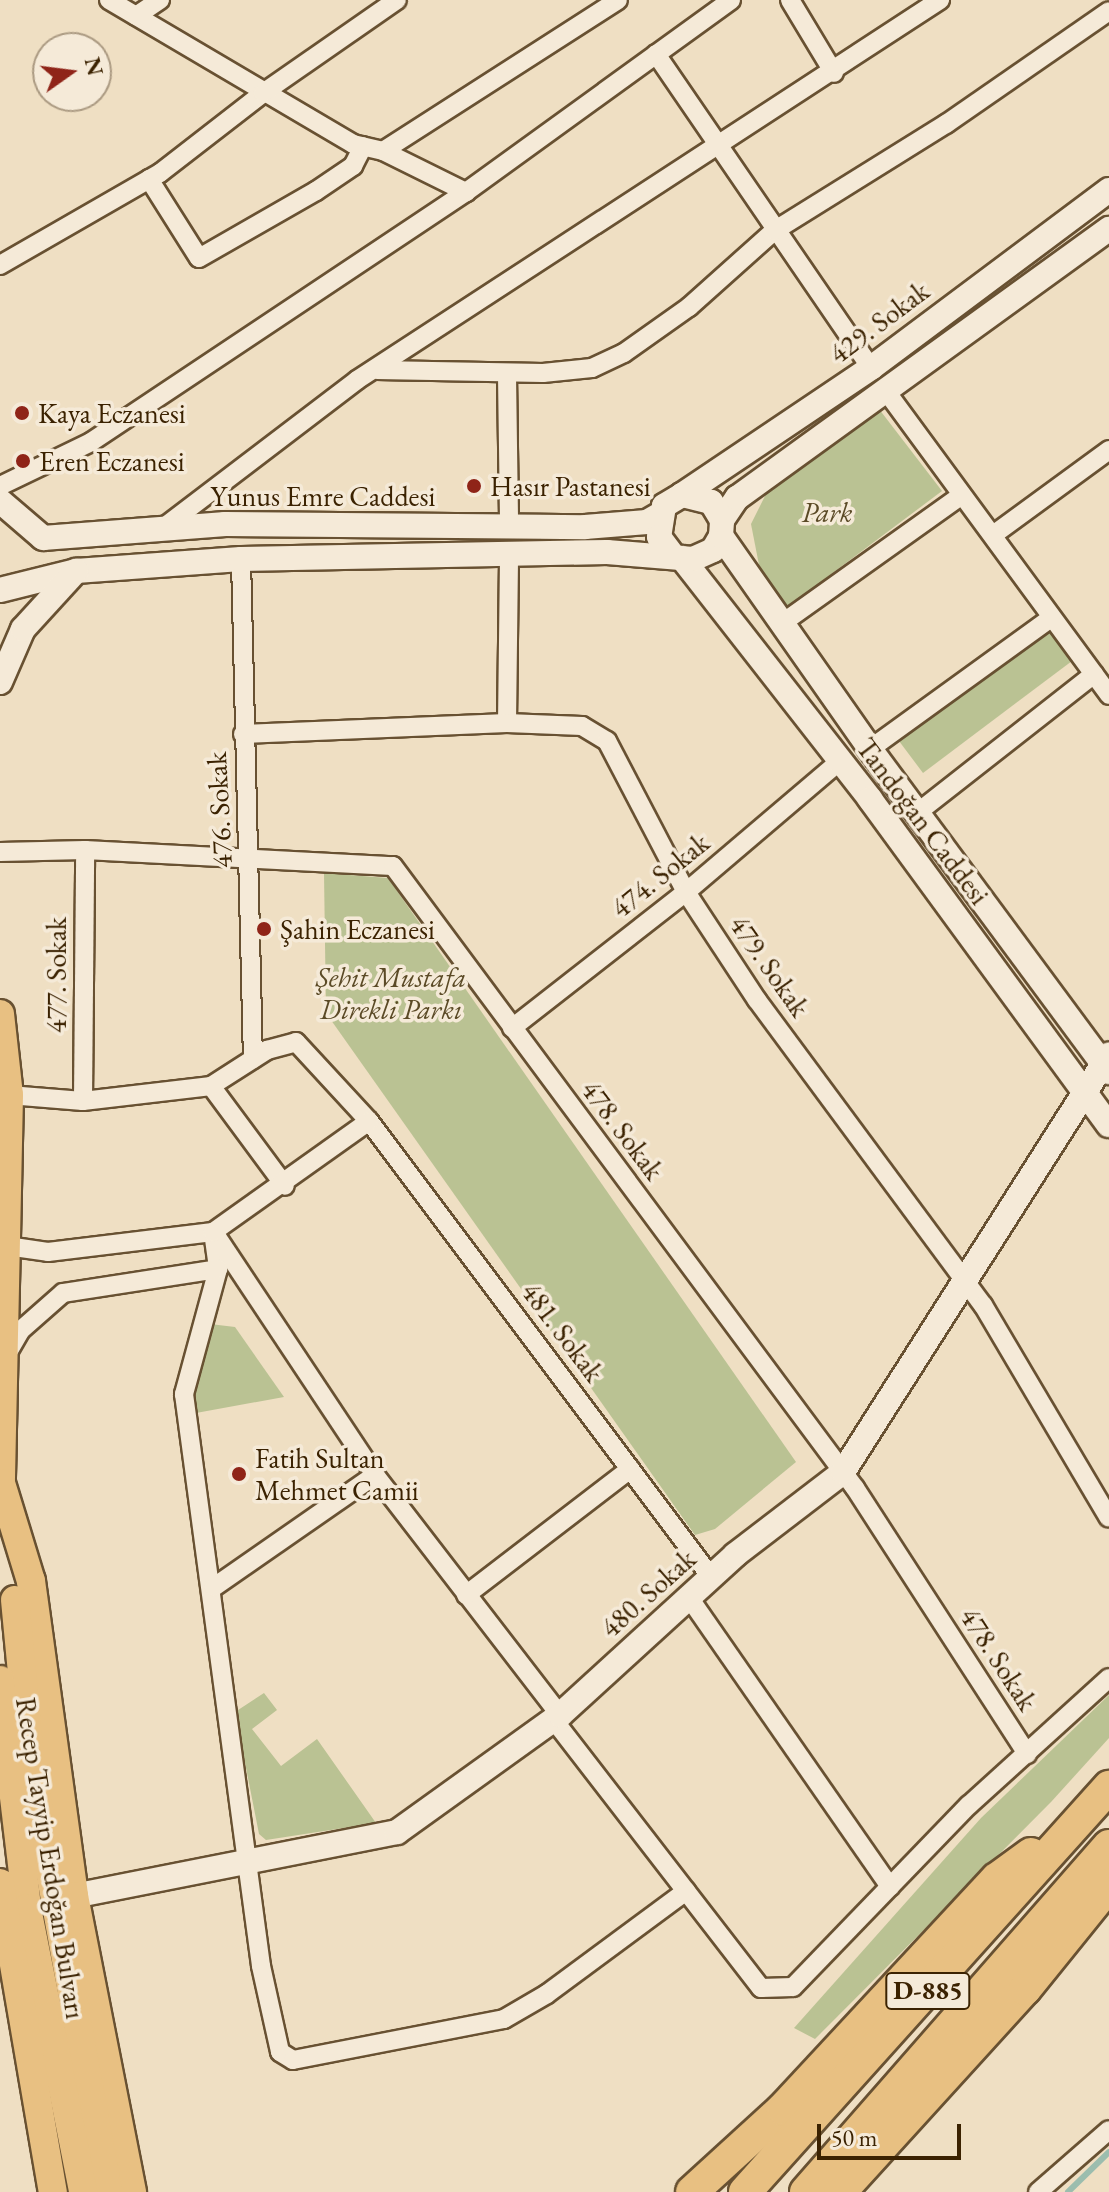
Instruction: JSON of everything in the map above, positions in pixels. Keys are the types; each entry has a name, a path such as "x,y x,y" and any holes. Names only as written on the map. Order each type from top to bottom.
{"highway":[{"name":"D-885","path":"745,2192 1109,1787"},
{"path":"692,2192 783,2109 997,1879 1079,1820"},
{"name":"D-885","path":"806,2192 1109,1846"},
{"path":"840,2192 1025,1989 1109,1885"}],"main road":[{"name":"429. Sokak","path":"682,495 871,368 1109,190"},
{"path":"0,590 76,571 241,559 509,554 704,556 737,498 1109,229"},
{"path":"677,556 659,537 659,515 682,495 711,502 721,528"},
{"name":"Yunus Emre Caddesi","path":"0,501 43,538 225,524 585,527 647,522 659,515"},
{"name":"Tandoğan Caddesi","path":"721,528 781,624 870,749 1107,1064"},
{"name":"Tandoğan Caddesi","path":"677,556 840,761 1109,1125"},
{"path":"0,682 23,629 76,571"},
{"path":"0,1014 9,1095 7,1354 1,1483 31,1581 74,1896 132,2192"},
{"name":"480. Sokak","path":"74,1896 397,1832 556,1717 688,1596 843,1472 1085,1090 1107,1064"},
{"name":"Recep Tayyip Erdoğan Bulvarı","path":"0,1475 31,1767 108,2192"},
{"name":"Recep Tayyip Erdoğan Bulvarı","path":"0,1680 27,1908 83,2192"},
{"path":"0,1883 5,1959 53,2192"}],"street":[{"path":"109,0 263,93 363,146 383,151 466,192"},
{"path":"136,16 160,0"},
{"path":"0,265 149,179 263,93 397,0"},
{"path":"383,151 618,0"},
{"path":"0,486 91,442 466,192 731,0"},
{"path":"790,0 834,73"},
{"path":"158,531 357,380 377,370 834,73 940,0"},
{"path":"377,370 507,375 592,368 624,353 689,307 774,231 946,124 1109,11"},
{"path":"656,54 722,146 774,231 871,368"},
{"path":"149,179 199,258 316,191 353,166 363,146"},
{"path":"507,375 509,526"},
{"path":"886,391 1109,695"},
{"path":"993,535 1109,450"},
{"path":"781,624 962,495"},
{"path":"507,723 509,554"},
{"name":"476. Sokak","path":"241,559 253,1059"},
{"path":"870,749 1051,618"},
{"path":"917,813 1094,674"},
{"name":"479. Sokak","path":"243,734 507,723 582,726 607,741 686,892 757,1000 965,1279 1109,1518"},
{"name":"474. Sokak","path":"512,1028 686,892 840,761"},
{"name":"478. Sokak","path":"0,852 85,850 250,863 393,866 843,1472 1027,1754"},
{"name":"477. Sokak","path":"83,1101 85,850"},
{"name":"481. Sokak","path":"253,1059 296,1042 369,1121 711,1577"},
{"path":"9,1095 83,1101 211,1086 253,1059"},
{"path":"211,1086 285,1186"},
{"path":"7,1246 48,1252 213,1232 285,1186 369,1121"},
{"path":"213,1232 218,1269 184,1394 214,1587 247,1863 280,2052 293,2060 504,2019 547,1994 686,1891"},
{"path":"213,1232 375,1475 761,1988 793,1987 890,1887 1109,1678"},
{"path":"7,1354 21,1330 63,1293 218,1269"},
{"path":"466,1595 630,1469"},
{"path":"214,1587 375,1475"},
{"path":"688,1596 890,1887"},
{"path":"1038,2192 1109,2130"}],"green space":[{"name":"Park","path":"879,409 942,491 786,608 759,565 751,524 767,492"},
{"path":"1046,625 1072,661 923,773 896,737"},
{"name":"Şehit Mustafa Direkli Parkı","path":"324,873 388,878 796,1462 715,1529 695,1535 326,1013"},
{"path":"210,1324 235,1327 284,1397 196,1413 193,1333"},
{"path":"264,1693 277,1710 252,1729 281,1766 317,1739 376,1823 266,1840 259,1834 235,1712"},
{"path":"1109,1695 1109,1738 1051,1802 815,2039 794,2028 981,1818"}],"waterway":[{"path":"1068,2192 1109,2152"}],"place":[{"name":"Kaya Eczanesi","path":"22,413"},
{"name":"Eren Eczanesi","path":"23,461"},
{"name":"Hasır Pastanesi","path":"474,486"},
{"name":"Şahin Eczanesi","path":"264,929"},
{"name":"Fatih Sultan Mehmet Camii","path":"239,1474"}]}
